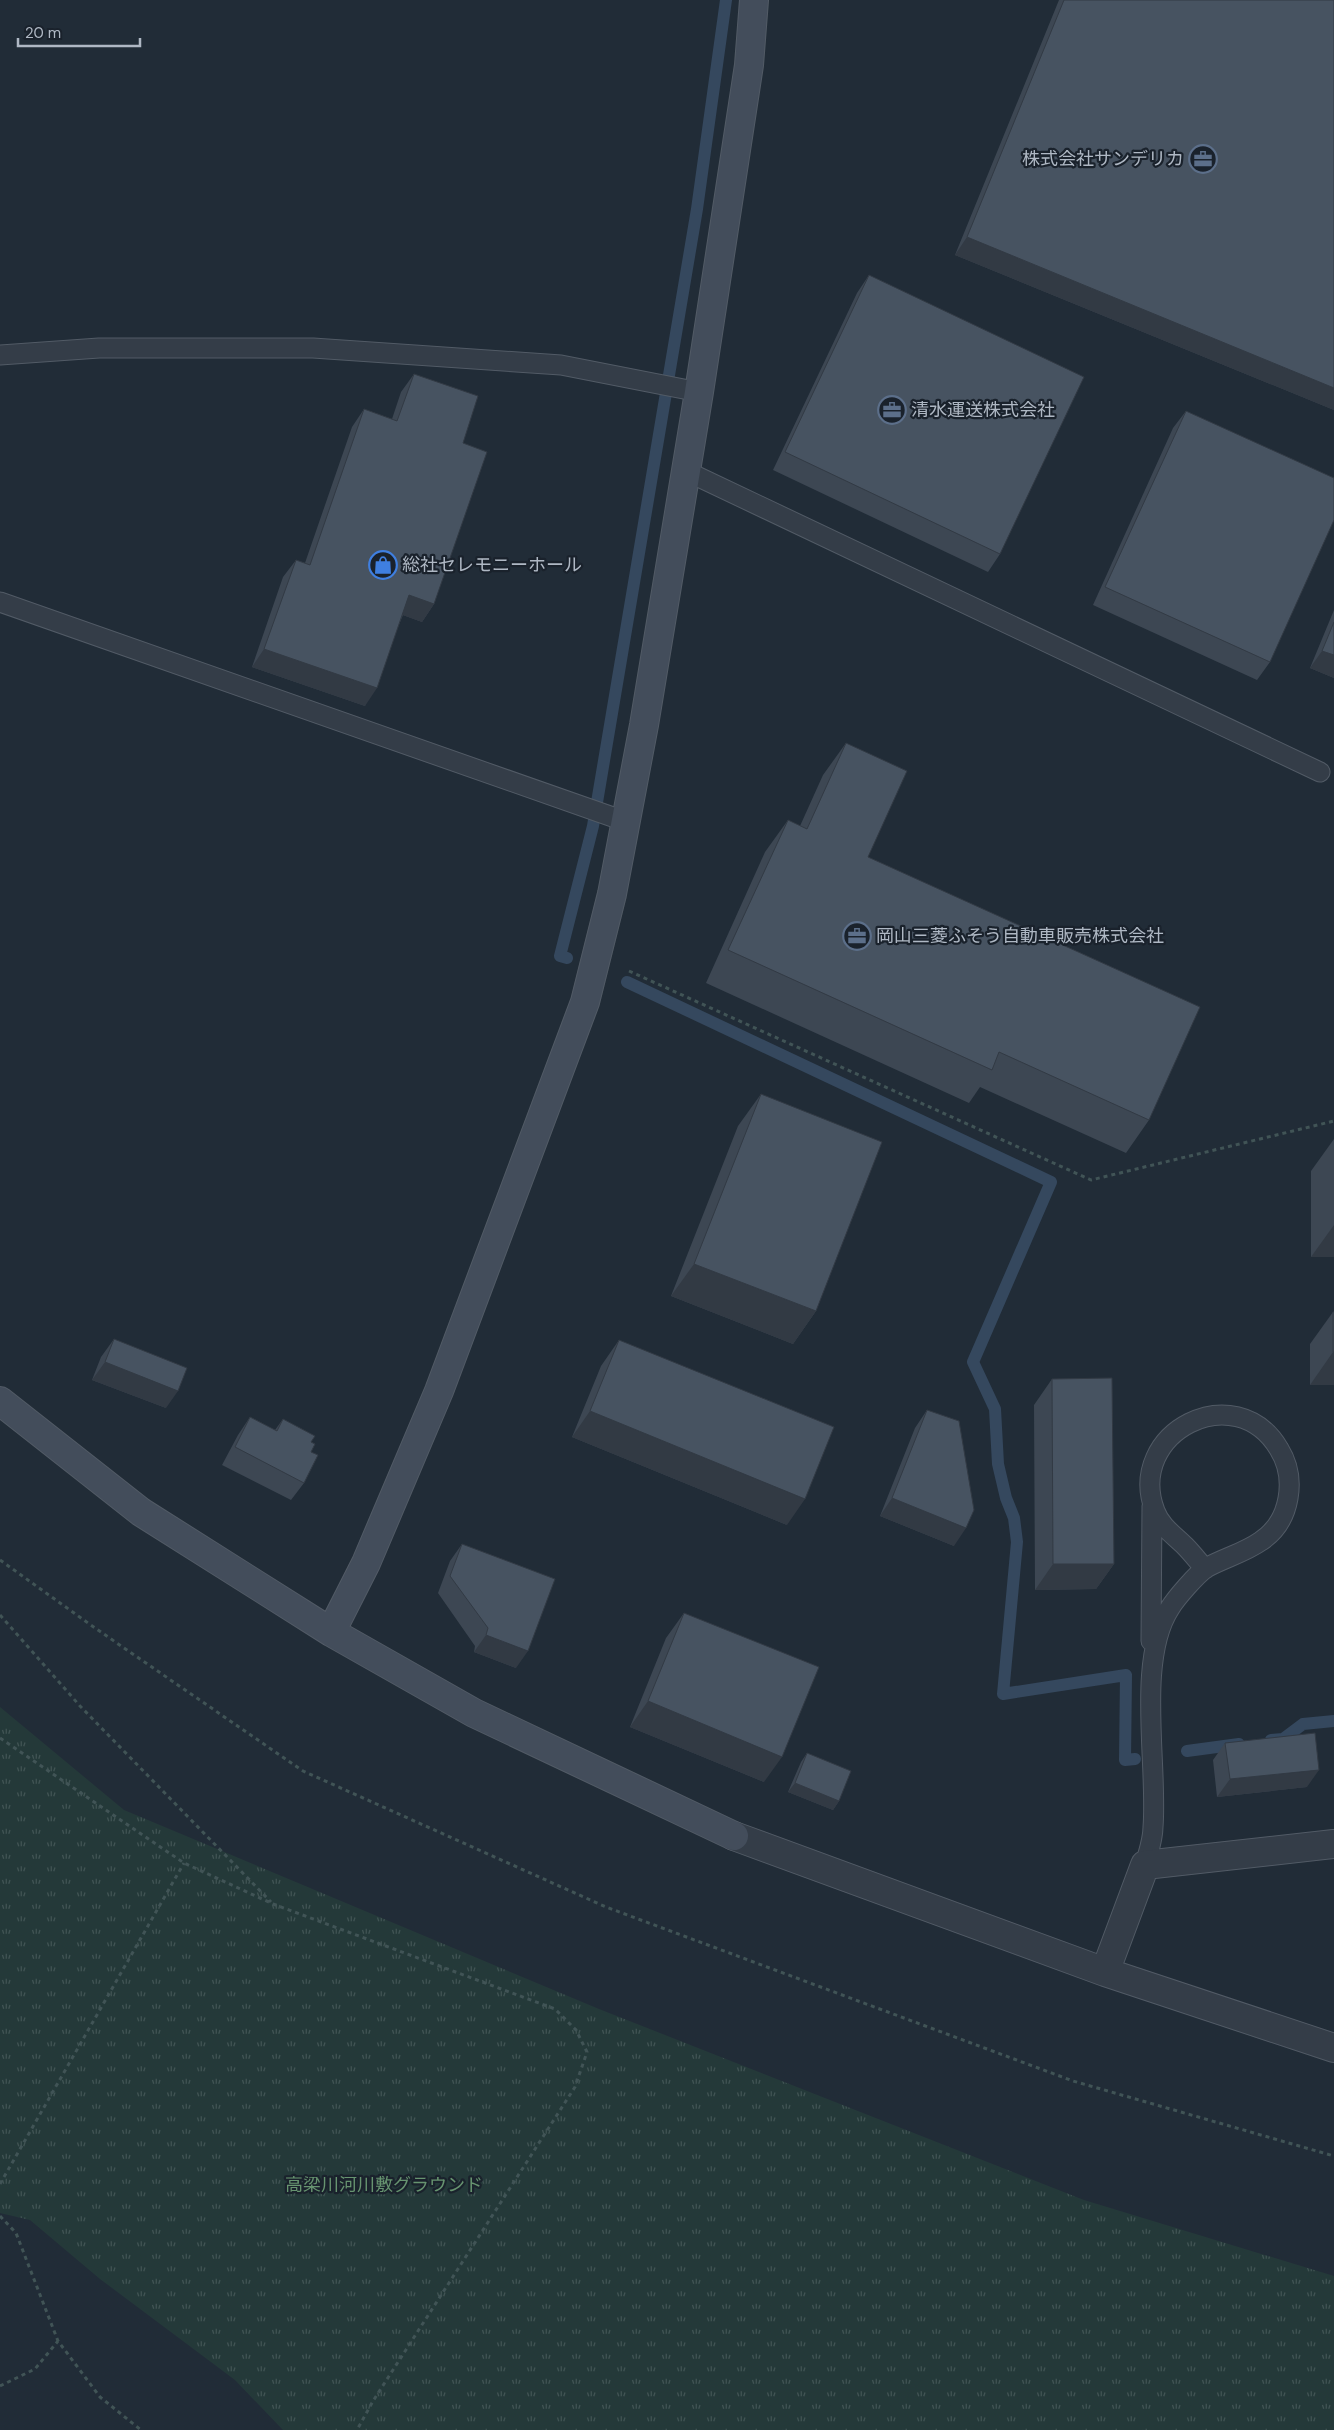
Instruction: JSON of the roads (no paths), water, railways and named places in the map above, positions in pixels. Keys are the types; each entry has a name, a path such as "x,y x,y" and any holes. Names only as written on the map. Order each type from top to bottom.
{"street":[{"path":"331,1632 366,1564 439,1391 585,1002 596,956 606,815 686,471 679,388 749,65 754,0"},
{"path":"0,1402 142,1512 331,1632 474,1713 734,1836 1106,1972 1334,2048"},
{"path":"1106,1972 1145,1865 1334,1844"}],"lane":[{"path":"0,355 99,348 313,348 561,365 679,388"},
{"path":"686,471 1320,772"},
{"path":"0,602 606,815"},
{"path":"1145,1865 1153,1828 1151,1667 1152,1500 1150,1478 1160,1450 1176,1431 1201,1417 1231,1416 1245,1420 1258,1426 1278,1446 1289,1470 1288,1502 1283,1516 1264,1540 1205,1569 1170,1607 1156,1635 1151,1667"},
{"path":"1152,1500 1156,1513 1168,1532 1185,1546 1205,1569"}],"waterway":[{"path":"567,958 560,956 593,826 697,209 726,0"},
{"path":"627,982 1051,1182 973,1362 995,1409 998,1464 1006,1498 1014,1518 1017,1542 1003,1694 1126,1675 1125,1760 1135,1759"},
{"path":"1271,1740 1283,1739 1303,1724 1334,1721"},
{"path":"1187,1751 1239,1744"}],"place":[{"name":"株式会社サンデリカ","path":"1203,159"},
{"name":"清水運送株式会社","path":"892,410"},
{"name":"総社セレモニーホール","path":"383,565"},
{"name":"岡山三菱ふそう自動車販売株式会社","path":"857,936"}],"park label":[{"name":"高梁川河川敷グラウンド","path":"384,2185"}]}
